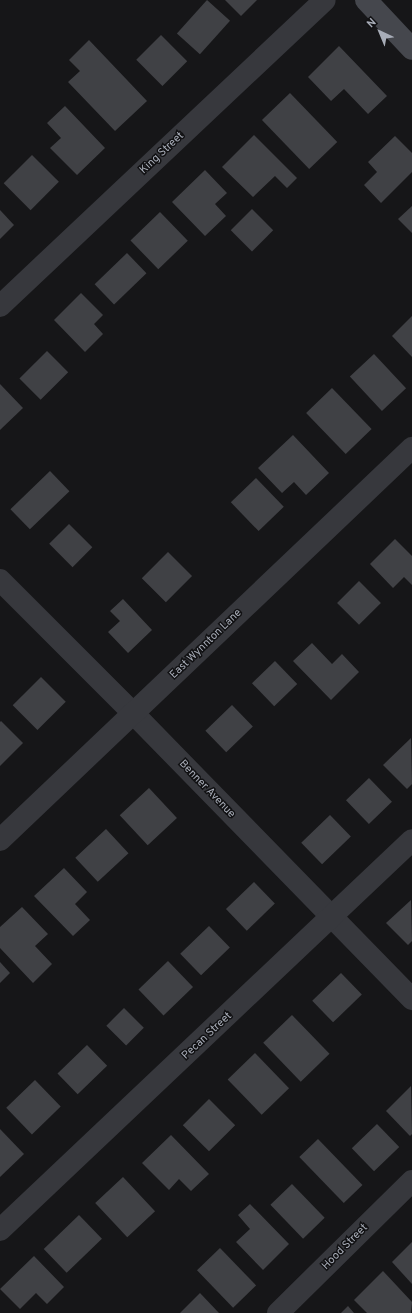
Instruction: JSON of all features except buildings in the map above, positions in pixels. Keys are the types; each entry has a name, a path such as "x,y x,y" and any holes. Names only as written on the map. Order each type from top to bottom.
{"street":[{"name":"King Street","path":"0,306 325,0"},
{"path":"366,0 412,49"},
{"name":"East Wynnton Lane","path":"0,840 412,448"},
{"name":"Benner Avenue","path":"0,580 133,713 331,918 412,999"},
{"name":"Pecan Street","path":"0,1230 412,840"},
{"name":"Hood Street","path":"278,1313 412,1181"}]}
